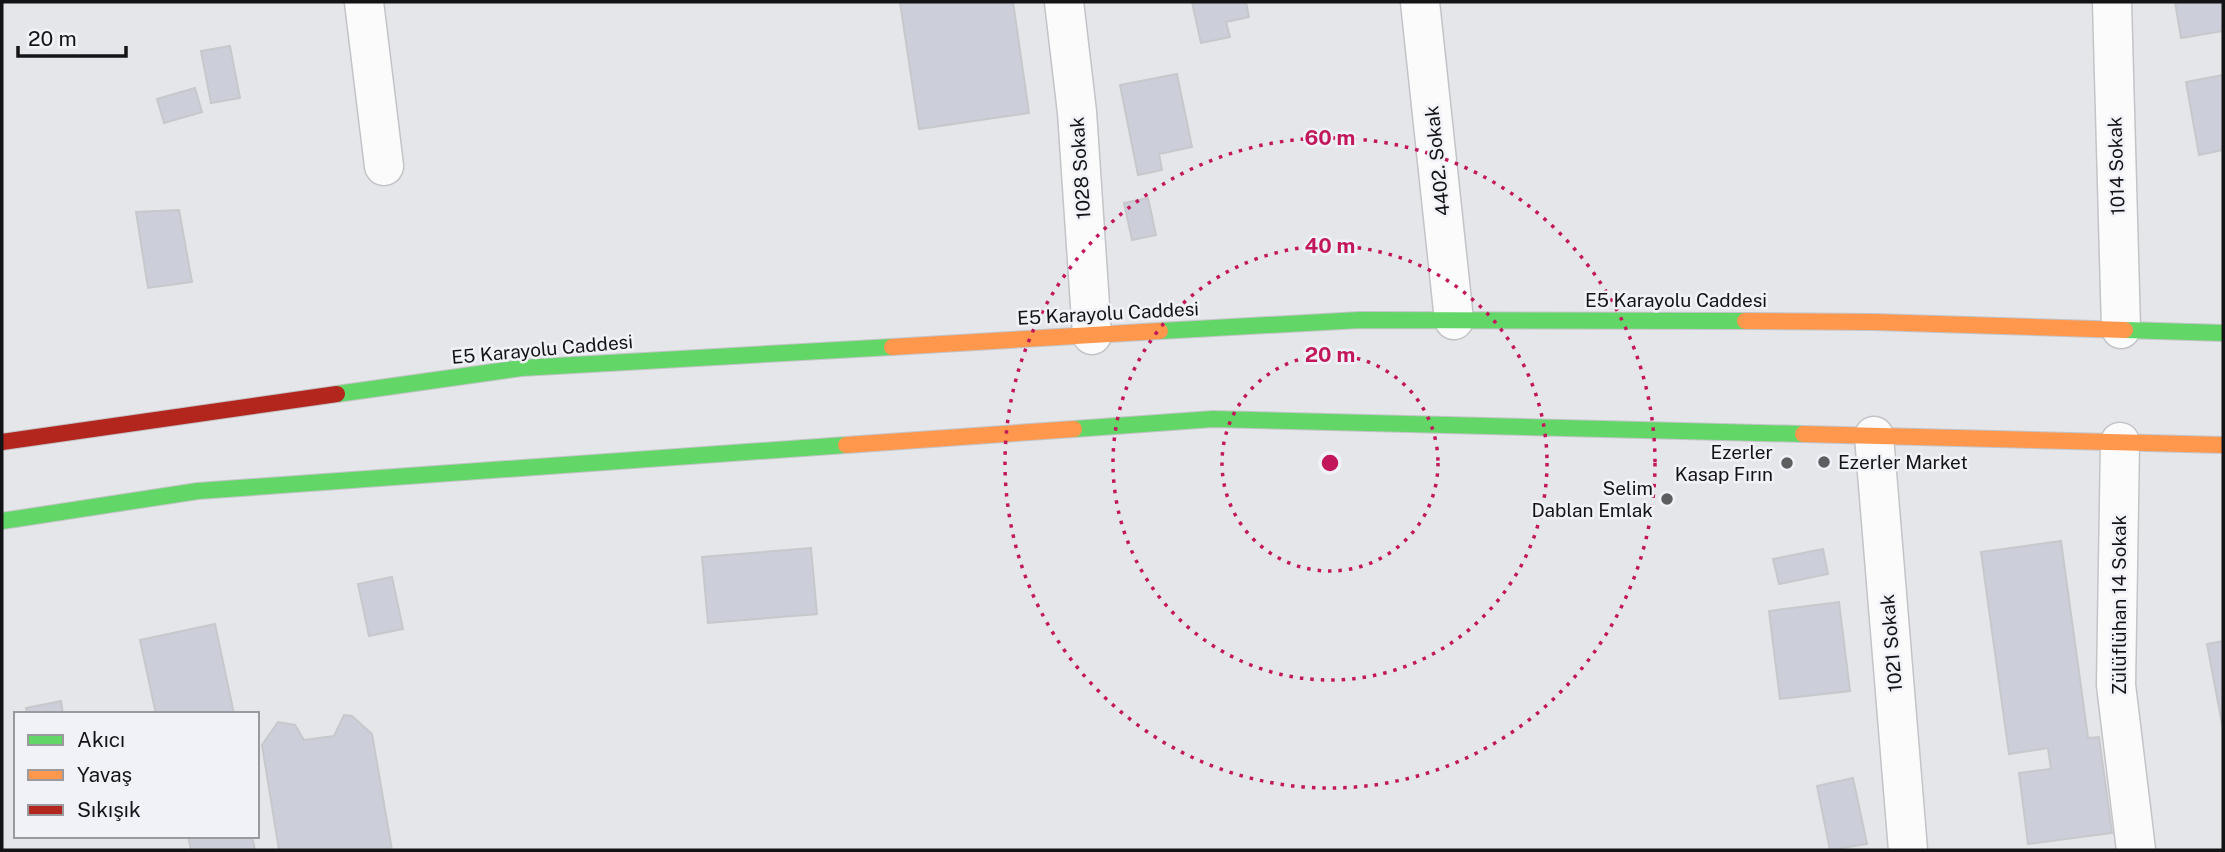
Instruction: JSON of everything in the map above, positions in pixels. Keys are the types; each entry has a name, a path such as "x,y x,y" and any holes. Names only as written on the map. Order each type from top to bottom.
{"highway":[{"name":"E5 Karayolu Caddesi","path":"2,442 521,368 1360,320 1874,322 2223,332"},
{"path":"2,521 198,491 1213,419 2223,445"}],"street":[{"path":"364,2 384,166"},
{"name":"1028 Sokak","path":"1064,2 1077,112 1092,335"},
{"name":"4402. Sokak","path":"1420,2 1454,320"},
{"name":"1014 Sokak","path":"2112,2 2121,329"},
{"name":"1021 Sokak","path":"1874,436 1908,850"},
{"name":"Zülüflühan 14 Sokak","path":"2120,442 2116,685 2136,850"}],"building":[{"path":"900,2 1013,2 1029,113 919,129"},
{"path":"1192,2 1246,2 1249,17 1226,22 1230,37 1201,43"},
{"path":"2175,2 2223,2 2223,31 2181,38"},
{"path":"230,46 240,98 211,103 201,51"},
{"path":"1177,74 1192,147 1159,154 1162,170 1138,175 1120,85"},
{"path":"2223,75 2223,150 2199,155 2186,82"},
{"path":"195,88 202,112 164,123 157,99"},
{"path":"1148,198 1156,235 1132,240 1124,203"},
{"path":"179,210 192,282 148,288 136,212"},
{"path":"2061,541 2088,738 2099,737 2112,833 2028,844 2019,773 2051,769 2048,748 2009,754 1981,552"},
{"path":"811,548 817,614 708,623 702,557"},
{"path":"1823,549 1828,574 1779,584 1773,559"},
{"path":"392,577 403,629 369,636 358,584"},
{"path":"1839,602 1850,691 1780,699 1769,611"},
{"path":"215,624 234,712 156,712 140,640"},
{"path":"2223,641 2223,729 2207,644"},
{"path":"61,701 63,712 27,712 26,708"},
{"path":"344,715 352,716 372,734 392,850 279,850 262,745 278,722 295,725 304,740 334,736"},
{"path":"1853,778 1867,844 1830,850 1817,786"},
{"path":"188,838 252,838 255,850 191,850"}],"traffic: fast":[{"path":"1160,331 1360,320 1745,321"},
{"path":"2125,330 2223,333"},
{"path":"337,394 521,368 892,347"},
{"path":"1074,429 1213,419 1803,434"},
{"path":"2,521 198,491 846,445"}],"traffic: slow":[{"path":"1745,321 2125,330"},
{"path":"892,347 1160,331"},
{"path":"846,445 1074,429"},
{"path":"1803,434 2223,445"}],"traffic: jam":[{"path":"2,442 337,394"}],"place":[{"name":"Ezerler Market","path":"1824,462"},
{"name":"Ezerler Kasap Fırın","path":"1787,463"},
{"name":"Selim Dablan Emlak","path":"1667,499"}]}
